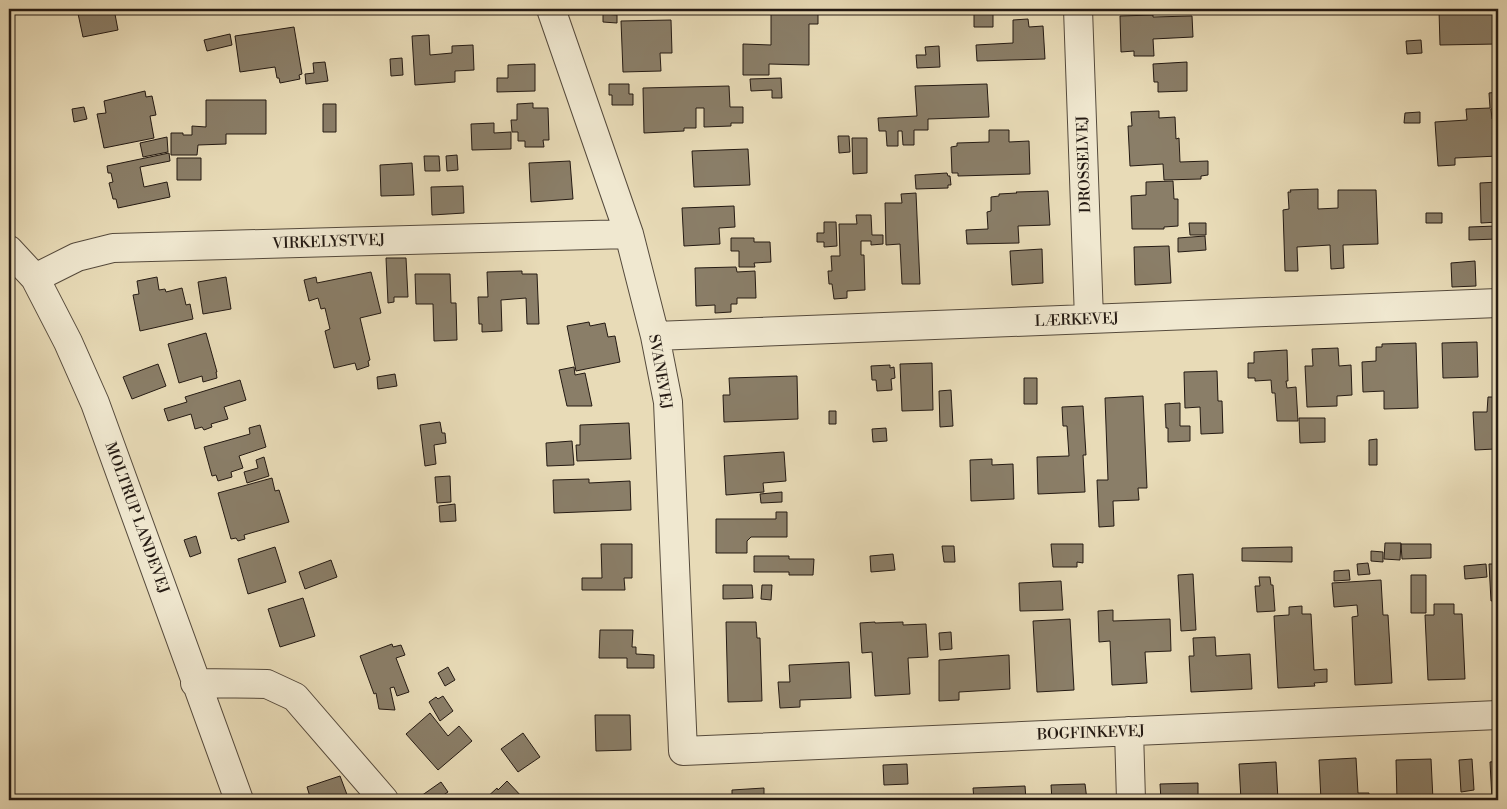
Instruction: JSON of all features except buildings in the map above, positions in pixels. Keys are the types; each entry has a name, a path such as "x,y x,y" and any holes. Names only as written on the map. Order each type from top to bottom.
{"street":[{"name":"SVANEVEJ","path":"552,9 629,234 655,336 668,402 683,751"},
{"name":"DROSSELVEJ","path":"1078,9 1089,319"},
{"name":"VIRKELYSTVEJ","path":"35,278 77,257 113,248 629,234"},
{"name":"MOLTRUP LANDEVEJ","path":"9,250 35,278 68,342 95,403 239,800"},
{"name":"LÆRKEVEJ","path":"655,336 1498,303"},
{"path":"195,683 267,684 296,697 384,800"},
{"name":"BOGFINKEVEJ","path":"683,751 1498,715"},
{"path":"1129,732 1131,800"}]}
